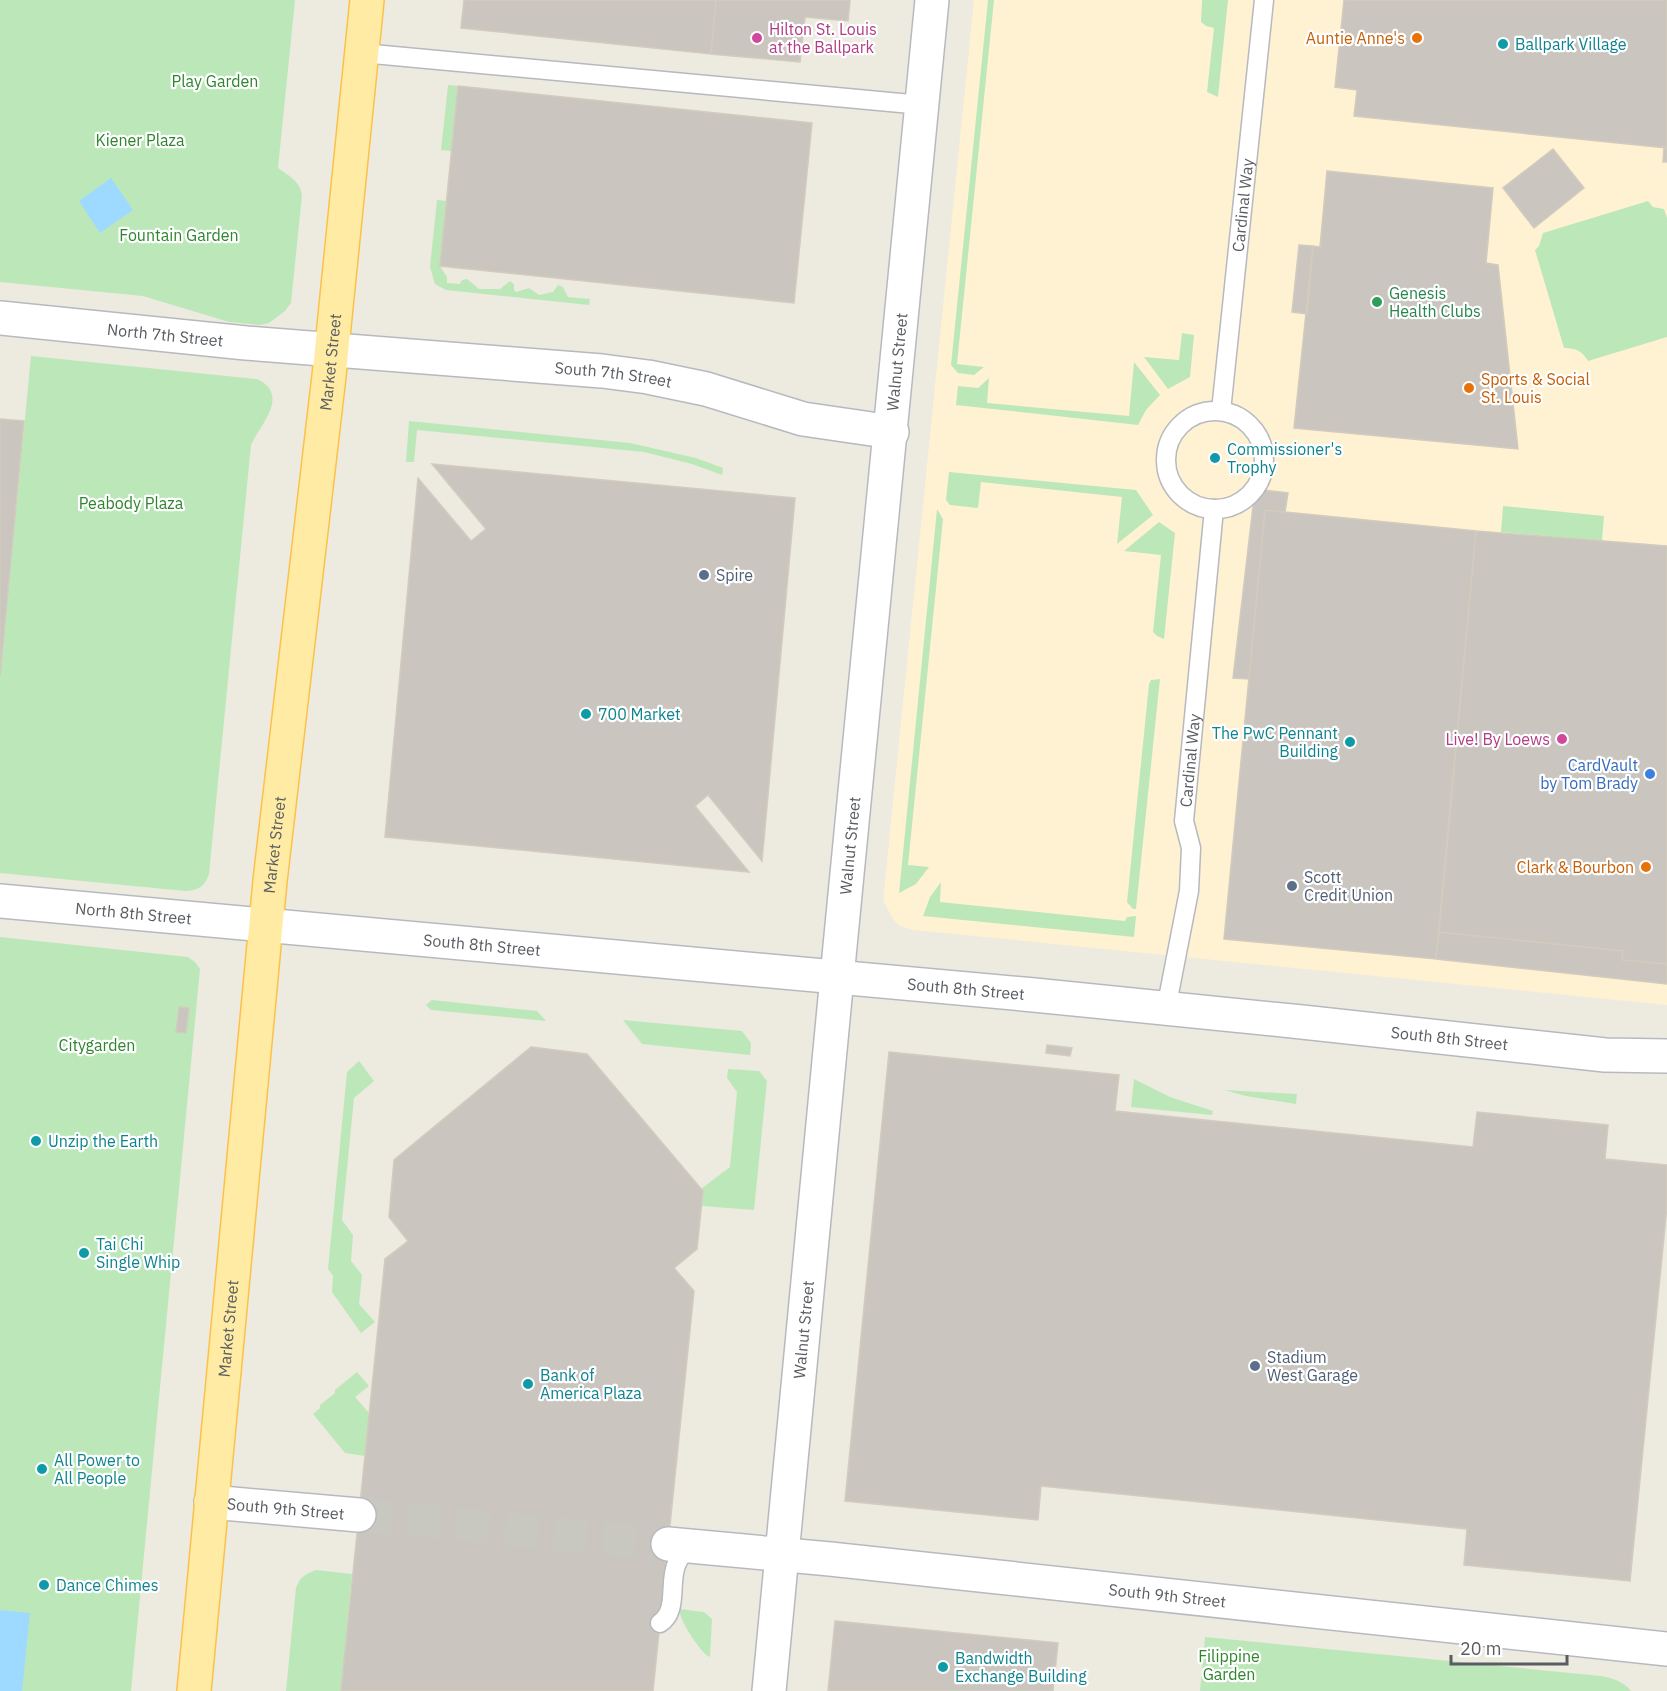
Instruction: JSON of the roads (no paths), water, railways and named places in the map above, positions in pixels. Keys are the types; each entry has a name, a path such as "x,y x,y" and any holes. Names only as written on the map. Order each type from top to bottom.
{"main road":[{"name":"Market Street","path":"194,1691 266,925 331,350 367,0"}],"street":[{"name":"Walnut Street","path":"769,1691 933,0"},
{"name":"North 7th Street","path":"0,318 331,350"},
{"name":"South 7th Street","path":"331,350 602,371 648,377 706,388 803,419 892,432"},
{"name":"North 8th Street","path":"0,901 266,925"},
{"name":"South 8th Street","path":"266,925 1302,1022 1605,1055 1667,1056"},
{"name":"South 9th Street","path":"211,1502 359,1515"},
{"name":"South 9th Street","path":"681,1545 1667,1649"}],"lane":[{"name":"Cardinal Way","path":"1221,411 1264,0"},
{"path":"362,53 922,105"},
{"path":"1221,411 1237,416 1250,426 1260,440 1264,456 1262,472 1255,487 1245,499 1230,507 1214,509 1198,507 1174,488 1167,474 1166,459 1169,443 1177,428 1190,418 1205,412 1221,411"},
{"name":"Cardinal Way","path":"1166,1009 1189,891 1191,848 1184,821 1214,509"},
{"path":"660,1623 668,1616 677,1562 684,1553 681,1545"}],"water":[{"path":"111,178 133,210 100,233 79,201"},
{"path":"0,1610 30,1613 22,1691 0,1691"}],"tunnel":[{"path":"359,1515 668,1544"}],"place":[{"name":"Hilton St. Louis at the Ballpark","path":"757,38"},
{"name":"Auntie Anne's","path":"1417,38"},
{"name":"Ballpark Village","path":"1503,44"},
{"name":"Genesis Health Clubs","path":"1377,302"},
{"name":"Sports & Social St. Louis","path":"1469,388"},
{"name":"Commissioner's Trophy","path":"1215,458"},
{"name":"Spire","path":"704,575"},
{"name":"700 Market","path":"586,714"},
{"name":"Live! By Loews","path":"1562,739"},
{"name":"The PwC Pennant Building","path":"1350,742"},
{"name":"CardVault by Tom Brady","path":"1650,774"},
{"name":"Clark & Bourbon","path":"1646,867"},
{"name":"Scott Credit Union","path":"1292,886"},
{"name":"Unzip the Earth","path":"36,1141"},
{"name":"Tai Chi Single Whip","path":"84,1253"},
{"name":"Stadium West Garage","path":"1255,1366"},
{"name":"Bank of America Plaza","path":"528,1384"},
{"name":"All Power to All People","path":"42,1469"},
{"name":"Dance Chimes","path":"44,1585"},
{"name":"Bandwidth Exchange Building","path":"943,1667"}],"park label":[{"name":"Play Garden","path":"215,81"},
{"name":"Kiener Plaza","path":"140,140"},
{"name":"Fountain Garden","path":"179,235"},
{"name":"Peabody Plaza","path":"131,503"},
{"name":"Citygarden","path":"97,1045"},
{"name":"Filippine Garden","path":"1229,1665"}]}
